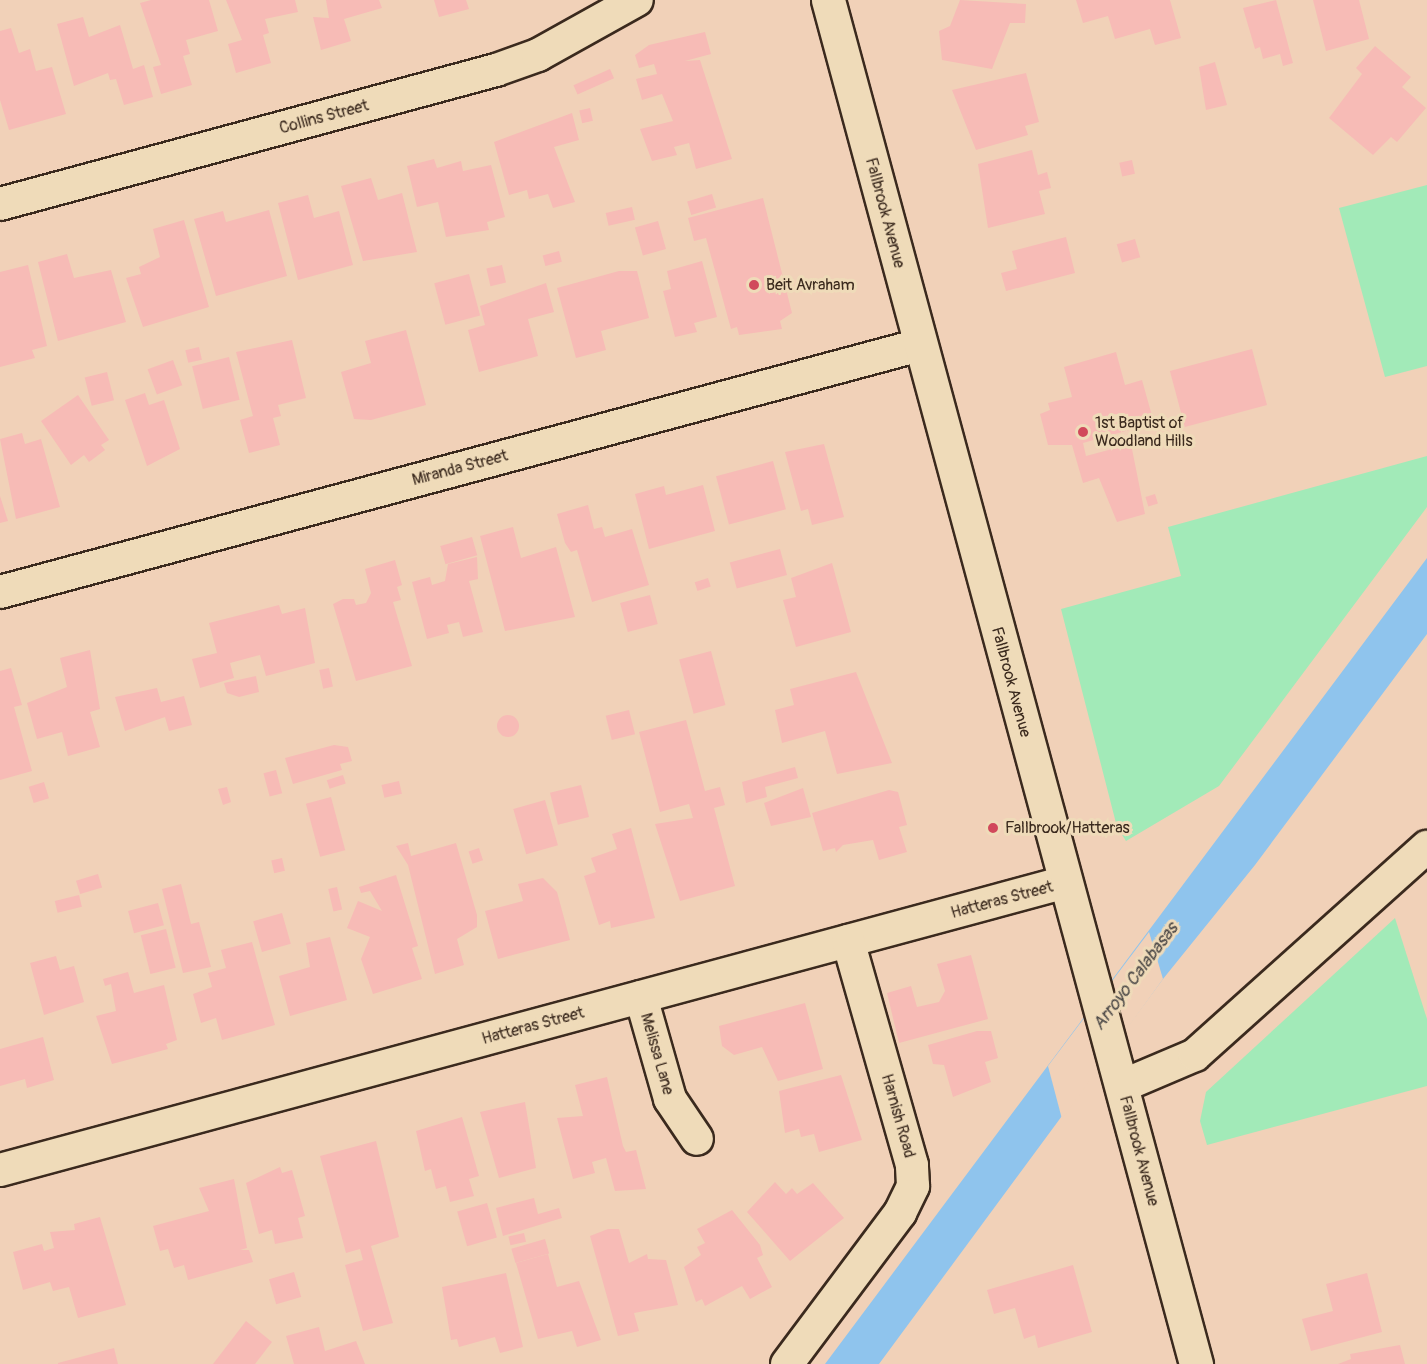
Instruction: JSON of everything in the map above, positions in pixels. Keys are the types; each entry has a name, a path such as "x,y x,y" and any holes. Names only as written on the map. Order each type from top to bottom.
{"main road":[{"name":"Fallbrook Avenue","path":"828,0 1196,1364"}],"street":[{"name":"Collins Street","path":"0,204 496,70 538,55 637,0"},
{"name":"Miranda Street","path":"0,592 920,345"},
{"path":"1122,1086 1195,1055 1427,847"},
{"name":"Hatteras Street","path":"0,1170 1066,882"},
{"name":"Harnish Road","path":"787,1364 900,1213 913,1186 912,1165 848,941"},
{"name":"Melissa Lane","path":"641,997 669,1099 697,1139"}],"green space":[{"path":"1427,185 1427,366 1385,377 1339,208"},
{"path":"1427,456 1427,507 1219,786 1126,841 1117,827 1061,609 1181,576 1168,527"},
{"path":"1395,918 1427,1019 1427,1086 1207,1145 1200,1121 1206,1092"}],"water":[{"name":"Arroyo Calabasas","path":"1427,558 1427,634 1255,865 1163,979 879,1364 825,1364"}],"pier":[{"path":"1149,932 1163,979 1062,1119 1048,1066"}],"building":[{"path":"151,0 209,0 218,31 186,40 190,54 183,56 192,85 161,94 153,67 161,65 140,3"},
{"path":"226,0 295,0 298,12 265,19 269,33 263,35 271,63 236,73 228,44 242,40"},
{"path":"326,0 379,0 382,8 344,19 351,41 321,50 313,17 329,18"},
{"path":"434,0 466,0 469,9 439,17"},
{"path":"960,0 1026,4 1025,23 1010,23 992,69 942,60 939,31 950,26"},
{"path":"1076,0 1170,0 1181,38 1155,45 1150,29 1115,39 1108,16 1083,23"},
{"path":"1276,0 1293,63 1283,66 1280,54 1263,59 1260,47 1255,49 1243,8"},
{"path":"1313,0 1359,0 1369,39 1326,51"},
{"path":"83,17 89,37 120,25 133,69 144,65 153,97 124,105 116,79 110,80 108,73 74,86 57,24"},
{"path":"11,28 19,53 30,49 36,71 52,67 66,114 9,130 0,100 0,31"},
{"path":"705,32 711,54 685,61 700,60 732,159 696,169 689,143 674,147 677,155 652,161 640,129 673,121 662,94 642,100 636,79 657,74 654,64 639,68 635,55 649,45"},
{"path":"1375,46 1411,77 1402,87 1426,108 1397,142 1391,137 1373,155 1329,118 1362,74 1356,68"},
{"path":"1215,62 1227,105 1206,110 1199,67"},
{"path":"610,69 614,78 578,94 573,85"},
{"path":"1026,73 1039,122 1025,126 1028,135 976,150 952,90"},
{"path":"590,108 593,121 582,123 579,110"},
{"path":"572,113 579,140 554,147 575,202 553,208 548,194 529,199 527,190 509,195 494,142"},
{"path":"1032,150 1038,175 1047,172 1051,188 1039,191 1045,214 988,228 978,164"},
{"path":"434,159 437,168 461,161 463,171 491,165 505,217 487,222 489,230 446,237 438,202 417,207 407,166"},
{"path":"1132,160 1135,174 1122,176 1119,163"},
{"path":"371,178 378,200 402,193 417,252 363,261 341,186"},
{"path":"712,194 716,207 691,215 687,202"},
{"path":"308,195 314,218 339,211 353,265 298,280 278,203"},
{"path":"763,198 792,313 780,321 782,329 739,335 737,327 731,329 706,238 694,241 688,218"},
{"path":"632,207 635,220 609,226 606,213"},
{"path":"269,210 287,276 216,296 194,219 223,211 226,222"},
{"path":"184,220 209,307 143,327 126,278 141,274 139,267 160,257 153,229"},
{"path":"658,221 666,249 643,255 635,228"},
{"path":"1066,237 1075,273 1006,291 1001,273 1017,269 1012,251"},
{"path":"1135,239 1140,257 1122,263 1117,244"},
{"path":"559,251 562,262 545,266 543,255"},
{"path":"67,254 74,278 111,270 126,322 58,341 38,262"},
{"path":"702,261 717,317 694,323 697,332 675,337 663,291 671,289 667,271"},
{"path":"28,265 47,346 32,350 35,358 0,367 0,272"},
{"path":"502,265 506,283 490,286 486,269"},
{"path":"619,271 637,271 649,318 601,331 606,350 576,358 557,288"},
{"path":"469,274 480,316 445,325 434,283"},
{"path":"546,283 554,312 528,319 538,356 479,372 468,330 485,325 480,306"},
{"path":"406,330 426,405 371,420 354,419 341,372 371,363 365,341"},
{"path":"292,340 306,398 278,405 281,416 273,418 280,445 249,453 240,420 253,416 236,352"},
{"path":"199,347 202,360 188,363 185,350"},
{"path":"1252,349 1267,405 1185,427 1170,371"},
{"name":"1st Baptist of Woodland Hills","path":"1116,352 1125,385 1142,380 1154,423 1083,443 1086,456 1131,444 1145,514 1117,522 1099,478 1083,483 1072,445 1048,445 1040,414 1050,410 1048,403 1072,397 1064,367"},
{"path":"229,357 240,400 203,409 192,366"},
{"path":"173,360 182,385 157,395 148,369"},
{"path":"107,372 114,400 92,406 85,378"},
{"path":"145,393 149,405 164,400 180,449 147,466 125,400"},
{"path":"78,395 109,440 101,445 105,450 89,462 84,455 71,465 41,421"},
{"path":"22,433 25,444 41,439 60,507 16,519 0,439"},
{"path":"824,444 844,517 812,525 808,509 801,511 785,452"},
{"path":"773,461 786,509 729,525 716,476"},
{"path":"703,485 715,531 649,549 635,494 664,486 666,495"},
{"path":"1155,494 1158,504 1148,506 1145,497"},
{"path":"0,496 8,521 0,523"},
{"path":"588,505 594,529 602,527 605,537 632,529 649,585 592,602 577,550 571,552 565,543 557,514"},
{"path":"513,527 521,558 556,547 575,617 505,631 480,536"},
{"path":"472,537 477,555 446,564 440,546"},
{"path":"780,549 787,575 737,589 730,562"},
{"path":"477,557 478,579 469,581 483,632 463,637 459,622 447,625 449,633 427,639 412,582 430,577 432,585 445,581 448,564"},
{"path":"395,560 402,585 397,587 401,600 393,602 412,666 356,681 333,604 343,599 354,599 356,605 366,603 371,593 365,569"},
{"path":"832,563 851,632 796,647 783,600 796,597 791,578"},
{"path":"708,578 711,587 697,591 695,582"},
{"path":"650,595 658,624 628,632 620,603"},
{"path":"279,605 282,614 305,608 315,663 266,676 260,655 230,663 234,678 200,688 192,659 217,653 209,623"},
{"path":"90,650 100,709 90,712 100,747 68,756 62,732 37,739 27,703 67,687 60,658"},
{"path":"711,651 725,705 694,714 679,660"},
{"path":"11,668 22,705 14,707 32,771 0,780 0,671"},
{"path":"329,668 333,687 323,689 319,670"},
{"path":"856,672 892,763 837,774 825,731 782,743 775,710 794,705 790,689"},
{"path":"256,676 259,692 239,697 227,693 224,683"},
{"path":"157,688 161,702 184,696 192,725 169,731 165,717 125,731 115,697"},
{"path":"629,710 635,734 612,740 606,716"},
{"path":"504,715 512,715 519,722 519,730 512,737 504,737 497,730 497,722"},
{"path":"686,720 705,791 720,787 725,805 714,808 735,886 680,901 655,824 693,818 689,804 660,812 639,732"},
{"path":"334,745 348,747 352,761 340,764 342,770 293,784 285,758"},
{"path":"795,767 798,778 765,787 767,797 746,803 742,782"},
{"path":"276,770 282,793 270,797 263,773"},
{"path":"343,775 346,784 330,789 327,780"},
{"path":"399,781 402,794 384,798 381,785"},
{"path":"44,782 49,798 34,803 29,787"},
{"path":"581,785 589,817 558,825 550,793"},
{"path":"227,787 231,802 223,805 218,789"},
{"path":"803,788 811,817 771,826 764,803"},
{"path":"889,790 898,792 907,825 899,827 907,852 879,860 873,840 843,845 836,852 835,848 823,851 812,813"},
{"path":"331,797 345,850 320,857 306,804"},
{"path":"545,800 558,845 526,854 513,809"},
{"path":"631,828 655,918 611,928 610,921 599,925 584,876 596,872 591,858 617,849 612,834"},
{"path":"408,843 411,856 456,843 477,915 477,927 457,939 464,965 435,974 408,865 396,846"},
{"path":"479,848 483,860 473,864 469,851"},
{"path":"282,858 285,871 274,873 271,860"},
{"path":"98,874 102,887 80,894 76,881"},
{"path":"396,875 418,946 412,948 422,979 373,994 361,959 370,937 347,928 358,901 382,911 370,891 361,893 359,887"},
{"path":"543,878 557,892 570,940 498,959 485,911 523,901 518,884"},
{"path":"181,884 191,924 199,922 211,967 183,973 162,889"},
{"path":"337,887 342,909 333,911 328,889"},
{"path":"79,895 82,907 58,913 55,901"},
{"path":"158,903 164,925 134,933 128,911"},
{"path":"282,913 291,944 262,952 253,921"},
{"path":"166,929 176,968 150,974 141,935"},
{"path":"330,937 347,1000 290,1016 279,976 310,967 306,943"},
{"path":"252,942 275,1025 222,1040 216,1018 201,1023 193,994 212,987 208,973 226,968 221,950"},
{"path":"971,955 988,1019 899,1043 887,993 911,986 917,1007 939,1002 945,991 937,964"},
{"path":"56,956 60,970 74,966 84,1002 44,1015 30,963"},
{"path":"128,972 134,993 164,985 177,1040 166,1044 168,1049 112,1064 96,1016 116,1011 111,984 105,986 103,979"},
{"path":"805,1003 823,1069 778,1081 762,1047 734,1055 722,1046 719,1026"},
{"path":"977,1031 991,1031 998,1058 985,1062 991,1082 953,1097 944,1065 933,1064 928,1045"},
{"path":"43,1037 54,1080 27,1088 25,1079 0,1086 0,1049"},
{"path":"841,1075 862,1140 819,1152 814,1134 801,1137 799,1129 785,1133 779,1091"},
{"path":"607,1077 623,1146 626,1152 636,1150 646,1189 615,1191 606,1158 592,1162 595,1173 573,1179 557,1118 583,1116 575,1085"},
{"path":"525,1102 536,1168 499,1178 480,1112"},
{"path":"462,1117 479,1176 469,1179 474,1196 450,1202 446,1186 436,1189 431,1169 425,1171 416,1131"},
{"path":"376,1141 399,1237 371,1246 393,1323 363,1331 345,1265 363,1260 360,1249 346,1253 320,1156"},
{"path":"280,1167 282,1173 292,1170 305,1216 298,1218 303,1238 275,1244 272,1230 259,1234 246,1183"},
{"path":"234,1179 247,1248 240,1250 249,1250 253,1262 188,1280 184,1265 174,1268 168,1249 160,1251 153,1226 209,1211 199,1188"},
{"path":"775,1182 786,1194 792,1188 797,1194 813,1183 844,1218 790,1261 747,1212"},
{"path":"534,1198 538,1214 559,1208 562,1218 503,1236 496,1208"},
{"path":"487,1203 497,1238 467,1246 457,1212"},
{"path":"732,1210 760,1245 763,1255 757,1258 772,1287 750,1299 742,1286 705,1306 702,1299 696,1302 684,1267 701,1255 697,1247 705,1243 697,1229"},
{"path":"100,1217 126,1305 78,1318 69,1287 53,1291 50,1282 23,1290 13,1252 42,1244 44,1251 54,1248 50,1232 75,1230 74,1224"},
{"path":"608,1229 619,1229 629,1263 647,1254 648,1259 666,1260 678,1305 634,1313 639,1331 618,1336 590,1236"},
{"path":"524,1233 526,1242 510,1245 508,1237"},
{"path":"545,1239 549,1253 515,1263 511,1249"},
{"path":"548,1254 557,1287 579,1281 601,1340 577,1347 572,1331 538,1339 516,1263"},
{"path":"1073,1265 1092,1332 1038,1348 1035,1335 1024,1339 1015,1308 994,1314 987,1290"},
{"path":"294,1272 301,1297 276,1304 269,1279"},
{"path":"506,1273 523,1347 500,1353 495,1337 459,1347 457,1339 451,1340 442,1287"},
{"path":"1367,1273 1382,1332 1311,1351 1302,1319 1333,1311 1326,1284"},
{"path":"246,1321 272,1342 255,1364 213,1364"},
{"path":"319,1327 325,1351 356,1341 365,1364 294,1364 286,1336"},
{"path":"1400,1345 1405,1364 1338,1364 1351,1359 1350,1354"},
{"path":"114,1348 118,1364 58,1364 58,1363"}],"place":[{"name":"Beit Avraham","path":"754,285"},
{"name":"1st Baptist of Woodland Hills","path":"1083,432"},
{"name":"Fallbrook/Hatteras","path":"993,828"}]}
